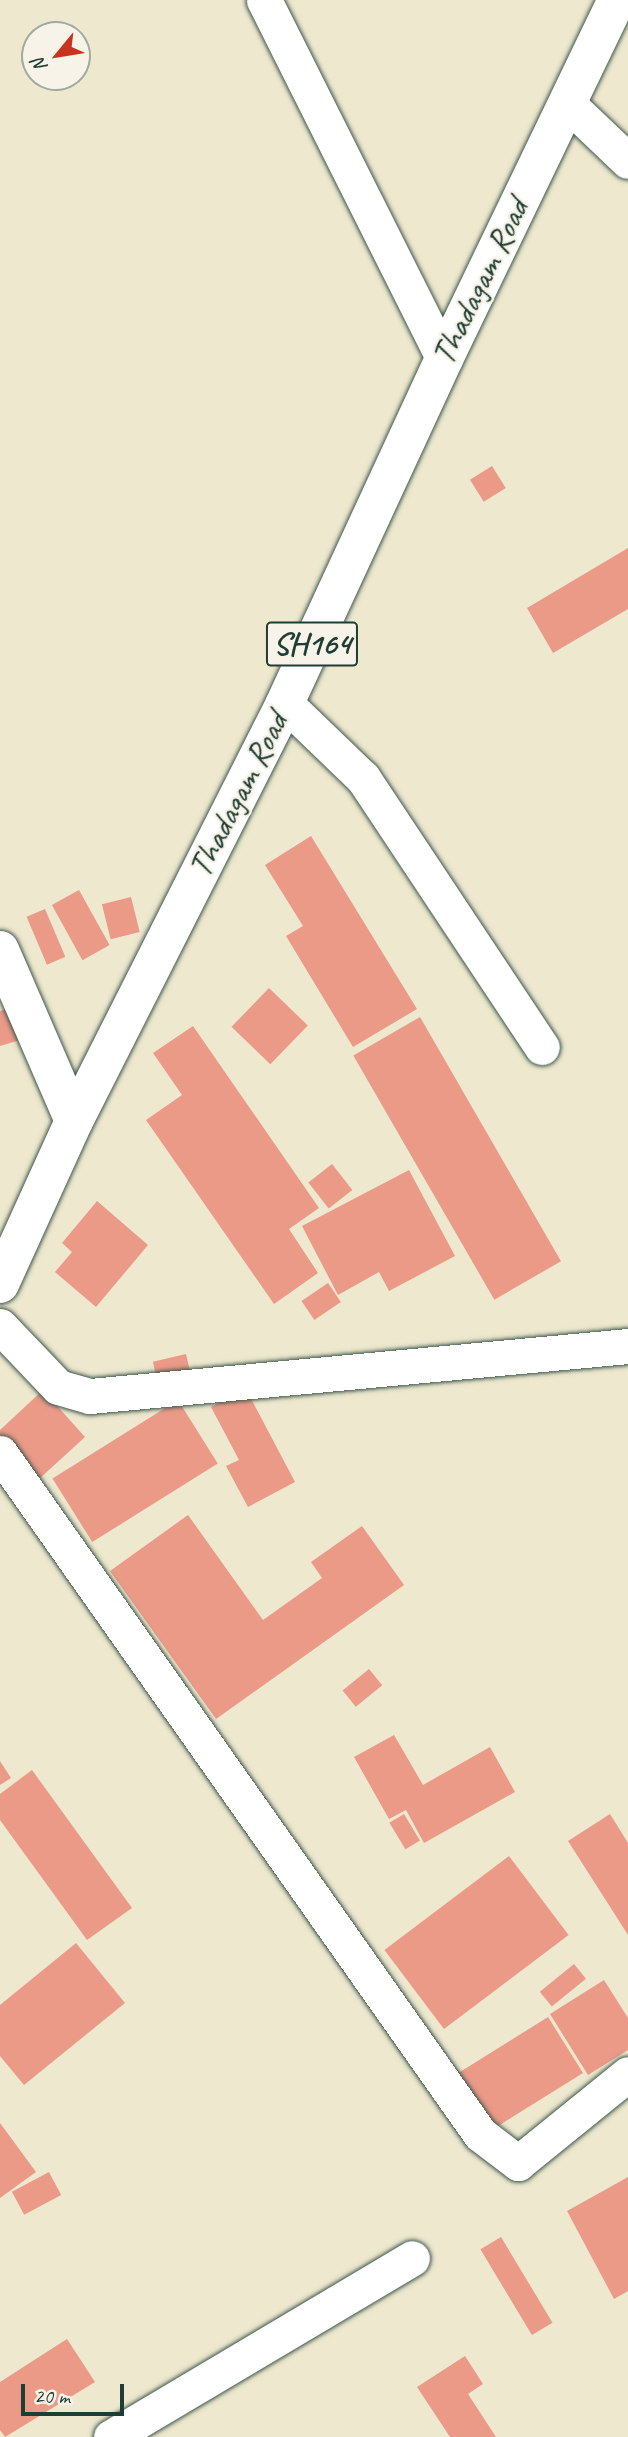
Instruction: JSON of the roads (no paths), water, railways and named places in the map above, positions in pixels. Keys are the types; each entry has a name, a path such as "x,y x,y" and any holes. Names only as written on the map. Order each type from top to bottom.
{"main road":[{"name":"Thadagam Road","path":"0,1284 74,1121 285,704 443,359 617,0"},
{"path":"0,950 74,1121"}],"street":[{"path":"264,0 443,359"},
{"path":"567,103 628,161"},
{"path":"285,704 363,778 542,1047"},
{"path":"0,1326 58,1387 90,1396 628,1346"},
{"path":"0,1452 480,2134 518,2163 628,2074"},
{"path":"111,2437 412,2258"}]}
